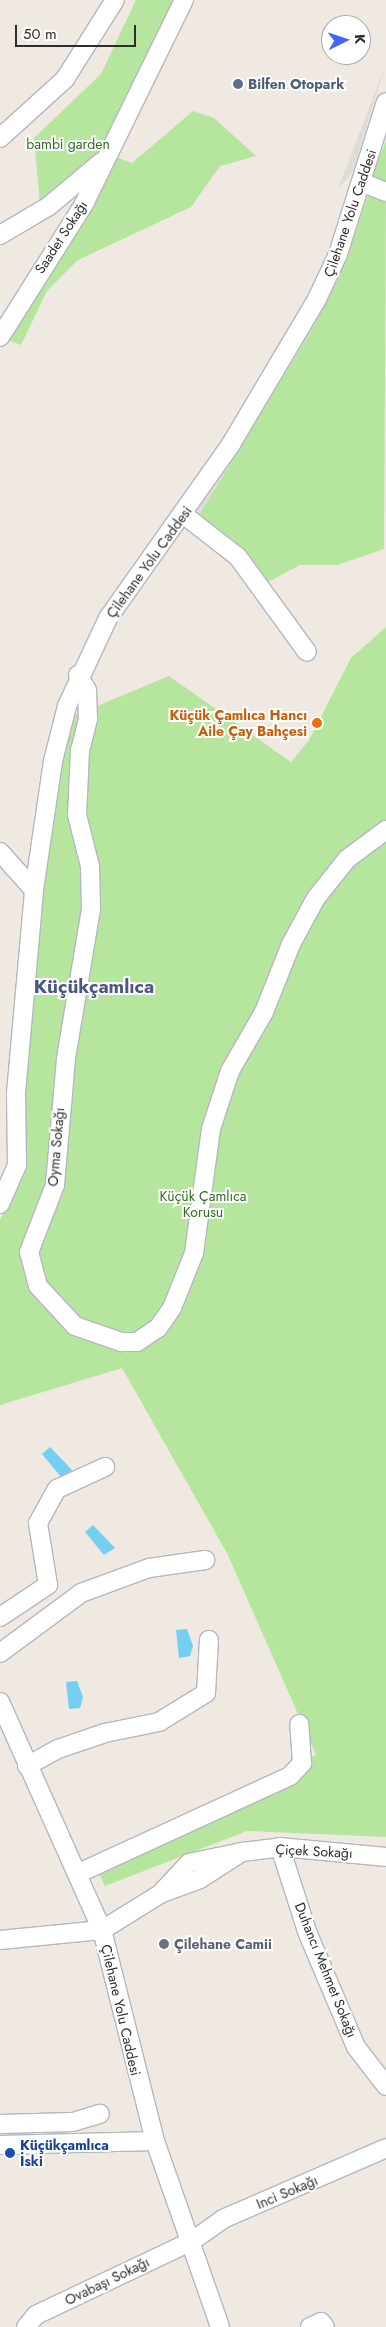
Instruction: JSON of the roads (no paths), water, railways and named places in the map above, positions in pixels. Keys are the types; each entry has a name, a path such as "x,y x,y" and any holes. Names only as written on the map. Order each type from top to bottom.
{"street":[{"path":"0,138 66,79 115,0"},
{"name":"Saadet Sokağı","path":"0,337 76,218 184,0"},
{"name":"Çilehane Yolu Caddesi","path":"0,1204 17,1165 16,1094 34,890 53,761 67,706 78,675 116,605 184,515 317,299 338,254 386,102"},
{"path":"0,236 49,206 106,157"},
{"path":"361,182 386,192"},
{"path":"184,515 238,557 307,652"},
{"name":"Oyma Sokağı","path":"78,675 87,690 88,719 76,796 90,866 91,909 66,1059 55,1186 28,1252 38,1286 50,1303 65,1319 94,1334 137,1342 158,1328 172,1308 194,1253 211,1129 230,1071 264,1012 291,944 316,898 347,859 386,830"},
{"path":"67,706 74,699 80,702 88,719"},
{"path":"0,852 34,890"},
{"path":"0,1617 48,1585 38,1523 57,1489 105,1466"},
{"path":"0,1653 81,1593 149,1568 205,1560"},
{"path":"27,1766 58,1749 105,1733 159,1722 206,1694 209,1640"},
{"name":"Çilehane Yolu Caddesi","path":"0,1702 27,1766 79,1873 102,1930 154,2141 192,2241 220,2327"},
{"path":"79,1873 290,1776 302,1763 299,1724"},
{"name":"Çiçek Sokağı","path":"102,1930 162,1893 189,1863 242,1852 280,1847 386,1857"},
{"name":"Duhancı Mehmet Sokağı","path":"280,1847 308,1934 356,2047 386,2086"},
{"path":"0,1940 102,1930"},
{"path":"0,2124 73,2122 100,2114"},
{"path":"0,2145 154,2141"},
{"name":"Inci Sokağı","path":"192,2241 224,2219 386,2148"},
{"name":"Ovabaşı Sokağı","path":"26,2327 36,2315 192,2241"},
{"path":"310,2327 322,2322 325,2327"}],"water":[{"path":"50,1447 72,1470 62,1478 42,1454"},
{"path":"93,1525 115,1548 104,1555 85,1532"},
{"path":"187,1629 193,1646 190,1656 179,1658 176,1630"},
{"path":"77,1681 83,1697 80,1708 69,1709 66,1682"}],"place":[{"name":"Bilfen Otopark","path":"238,84"},
{"name":"Küçük Çamlıca Hancı Aile Çay Bahçesi","path":"317,723"},
{"name":"Çilehane Camii","path":"164,1944"},
{"name":"Küçükçamlıca İski","path":"10,2153"}],"district":[{"name":"Küçükçamlıca","path":"94,987"}],"park label":[{"name":"bambi garden","path":"68,144"},
{"name":"Küçük Çamlıca Korusu","path":"203,1204"}]}
